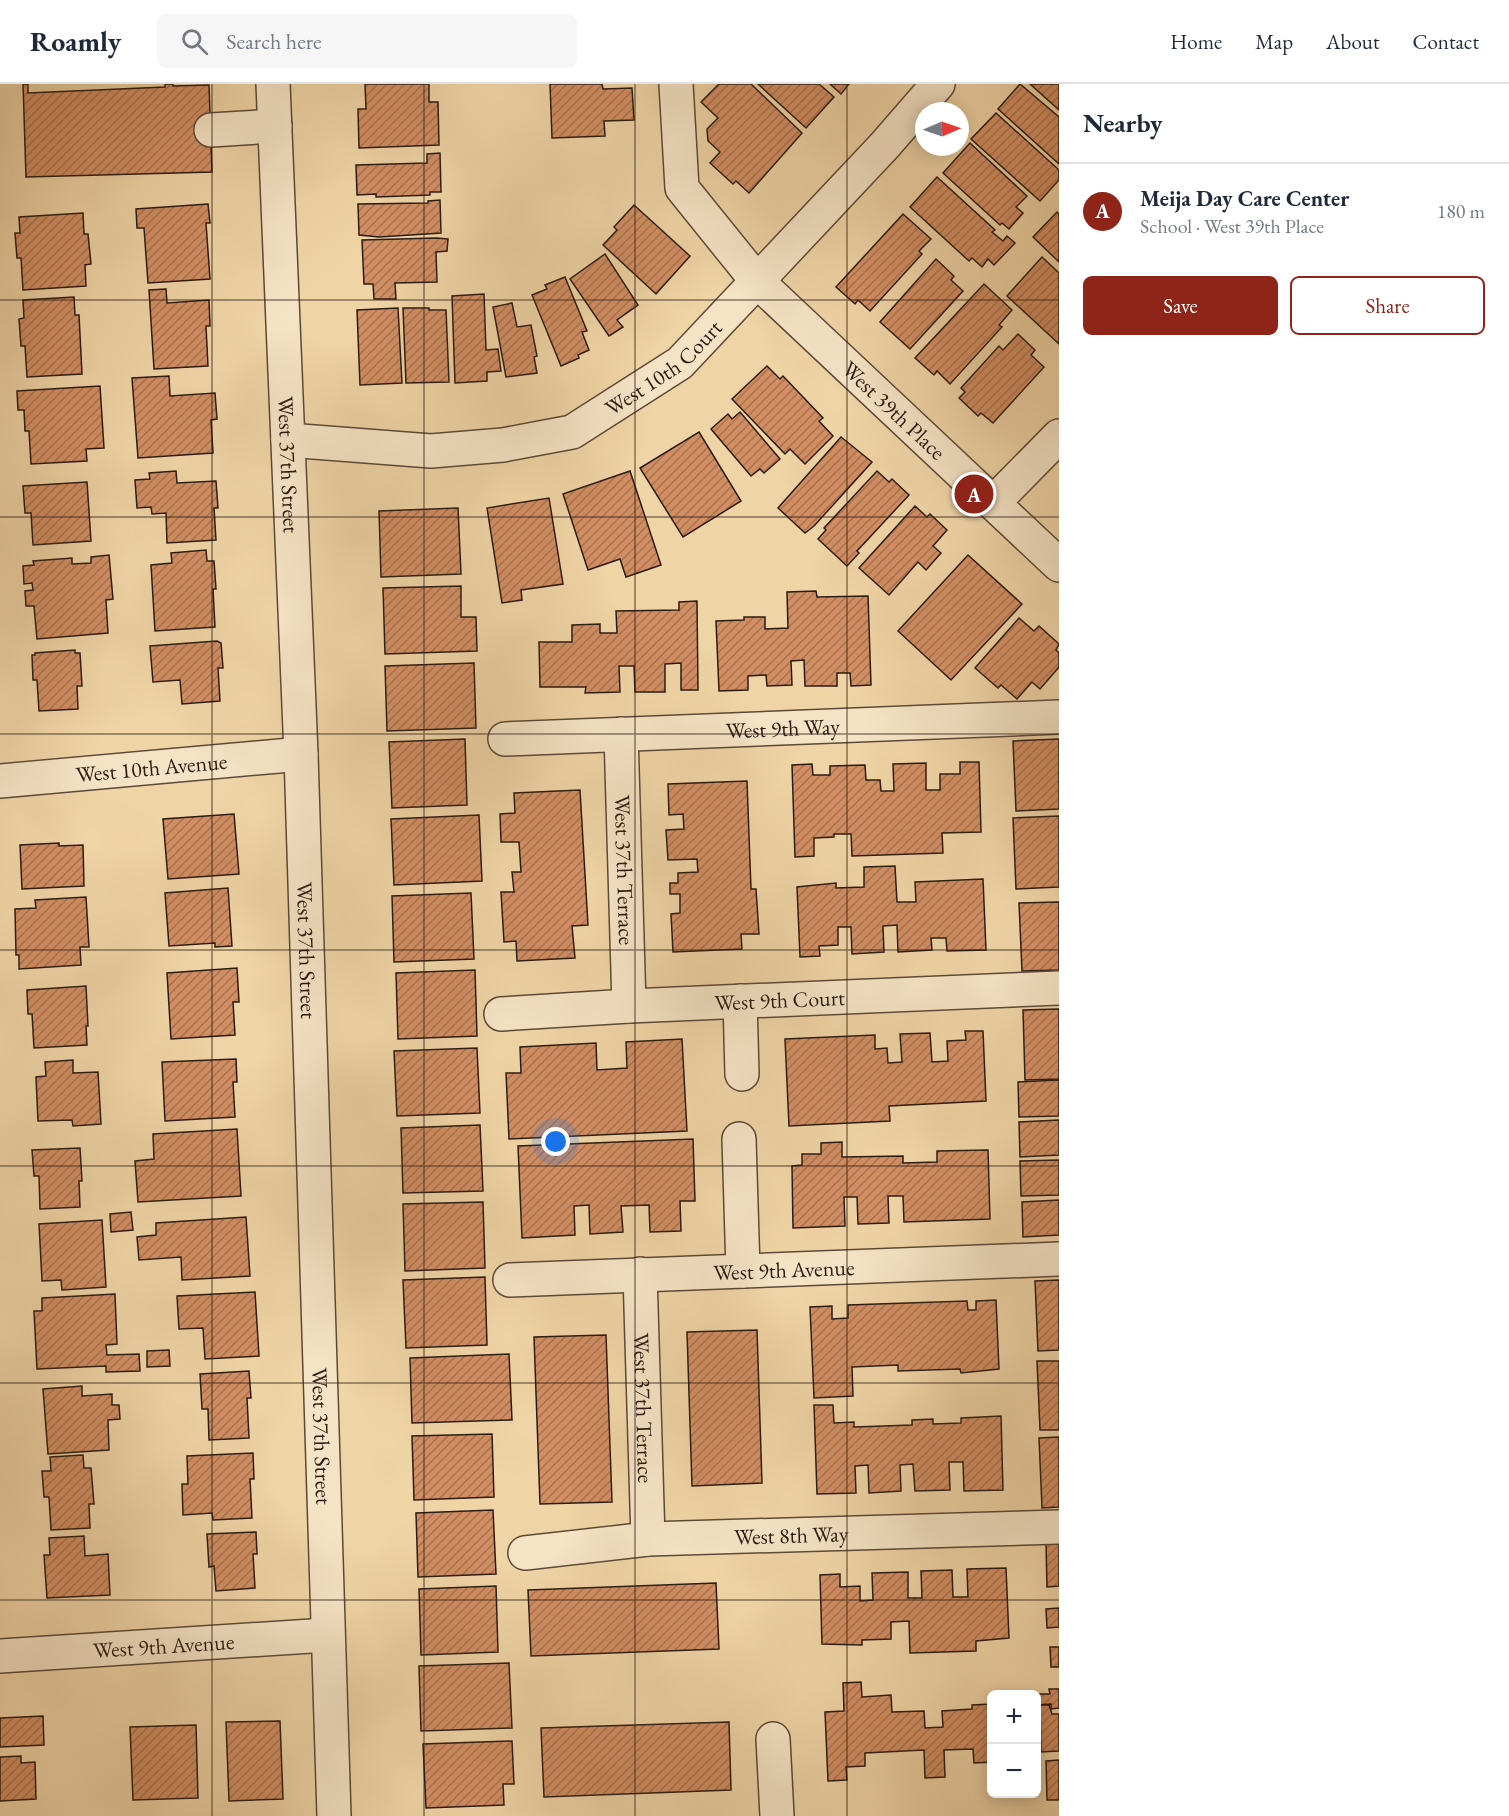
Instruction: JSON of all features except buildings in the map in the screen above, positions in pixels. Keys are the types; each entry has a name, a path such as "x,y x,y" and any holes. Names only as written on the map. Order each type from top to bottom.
{"street":[{"name":"West 37th Street","path":"273,84 301,754 334,1816"},
{"name":"West 39th Place","path":"676,84 682,188 757,281 1059,565"},
{"name":"West 10th Court","path":"288,440 431,451 503,445 572,432 680,363 885,145 938,84"},
{"path":"211,130 275,126"},
{"path":"993,503 1059,436"},
{"name":"West 9th Way","path":"505,739 1059,717"},
{"name":"West 37th Terrace","path":"621,735 629,1006"},
{"name":"West 10th Avenue","path":"0,781 301,754"},
{"name":"West 9th Court","path":"501,1014 629,1006 1059,988"},
{"path":"740,1001 742,1074"},
{"path":"739,1139 743,1271"},
{"name":"West 9th Avenue","path":"510,1280 1059,1259"},
{"name":"West 37th Terrace","path":"640,1274 648,1539"},
{"name":"West 8th Way","path":"525,1553 648,1539 1059,1527"},
{"name":"West 9th Avenue","path":"0,1656 327,1635"},
{"path":"773,1739 777,1816"}],"place":[{"name":"Meija Day Care Center","path":"974,494"}]}
